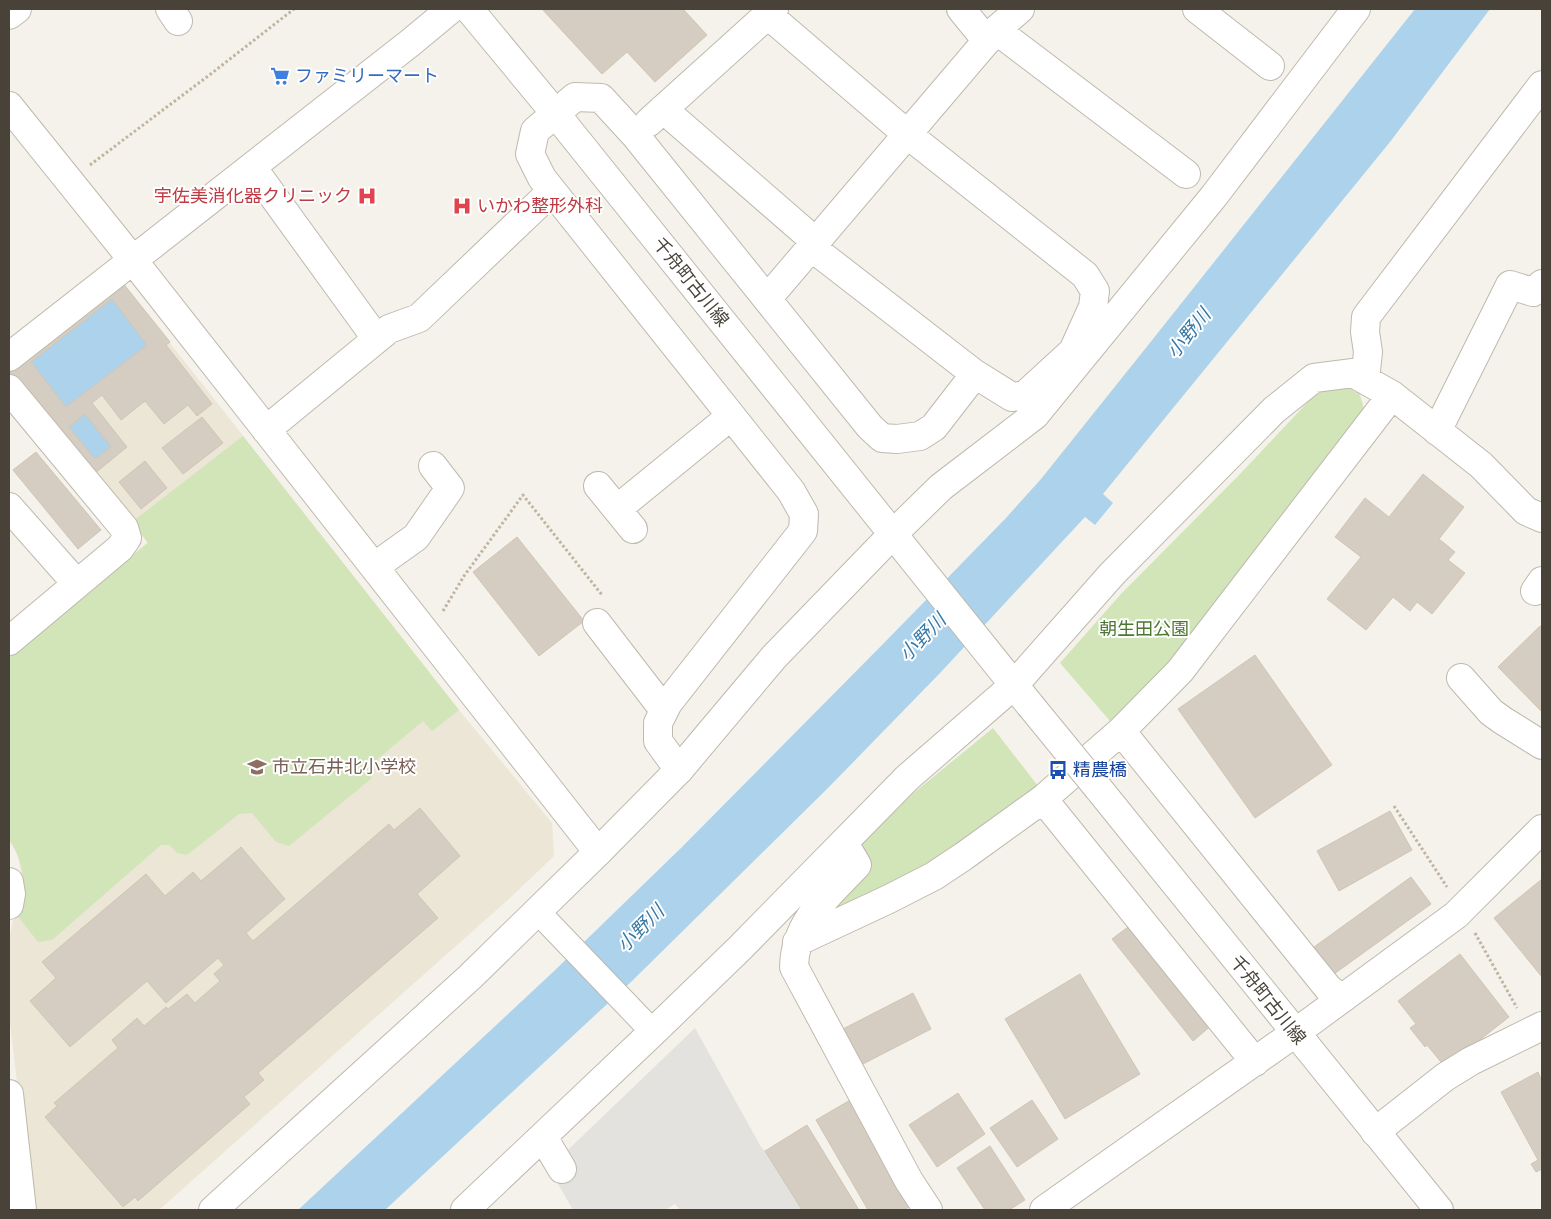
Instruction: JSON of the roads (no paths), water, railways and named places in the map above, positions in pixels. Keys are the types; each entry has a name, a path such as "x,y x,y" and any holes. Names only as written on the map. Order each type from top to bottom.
{"street":[{"path":"9,14 17,9"},
{"path":"9,357 451,9"},
{"name":"千舟町古川線","path":"469,9 555,113 1439,1210"},
{"path":"962,9 992,35 1186,174"},
{"path":"767,299 992,35 1020,9"},
{"path":"1197,9 1270,66"},
{"path":"635,135 663,109 771,12 907,134 1086,275 1095,290 1094,307 1077,354 1025,396 1012,397 975,374 813,245 663,109"},
{"path":"214,1210 470,977 546,920 598,852 679,770 774,658 893,534 941,487 1035,415 1077,354 1150,275 1214,196 1347,15"},
{"path":"1365,380 1368,352 1365,332 1366,317 1542,85"},
{"path":"679,770 658,741 658,723 664,710 803,531 804,514 791,491 542,178 530,154 535,131 575,97 601,98 635,135 870,427 882,438 897,439 920,436 934,427 975,374"},
{"path":"9,106 132,259 598,852"},
{"path":"252,167 376,338"},
{"path":"266,430 376,338 389,329 419,318 552,191"},
{"path":"1438,430 1510,285 1533,292 1542,284"},
{"path":"471,1208 543,1137 648,1027 844,843 907,778 1015,686 1112,574 1274,410 1314,378 1353,373 1392,395 1480,465 1526,511 1542,518"},
{"path":"9,390 124,528 127,538 120,548 9,641"},
{"path":"797,942 934,876 1043,799 1121,731 1180,671 1392,395"},
{"path":"598,486 625,519 731,416"},
{"path":"374,567 416,537 450,488 432,466"},
{"path":"9,507 77,584"},
{"path":"601,612 664,710"},
{"path":"1462,678 1492,712 1542,745"},
{"path":"1121,731 1328,988 1341,1000"},
{"path":"1043,799 1255,1062"},
{"path":"1044,1210 1255,1062 1456,915 1542,829"},
{"path":"844,843 857,865 810,915 802,928 797,942 794,967 909,1181 928,1210"},
{"path":"9,882 11,894 9,904"},
{"path":"546,920 648,1027"},
{"path":"1375,1132 1445,1076 1542,1026"},
{"path":"9,1094 13,1173 22,1210"},
{"path":"543,1137 562,1169"}],"water":[{"name":"小野川","path":"1415,9 1490,9 1390,142 1103,494 1113,503 1095,525 1085,517 941,672 829,787 632,981 385,1210 298,1210 552,973 681,848 1005,519 1041,479"},
{"path":"112,299 147,345 66,407 31,362"},
{"path":"85,414 111,447 95,459 69,427"}],"place":[{"name":"ファミリーマート","path":"280,76"},
{"name":"宇佐美消化器クリニック","path":"367,196"},
{"name":"いかわ整形外科","path":"462,206"},
{"name":"市立石井北小学校","path":"257,767"},
{"name":"精農橋","path":"1058,770"}],"park label":[{"name":"朝生田公園","path":"1144,629"}]}
